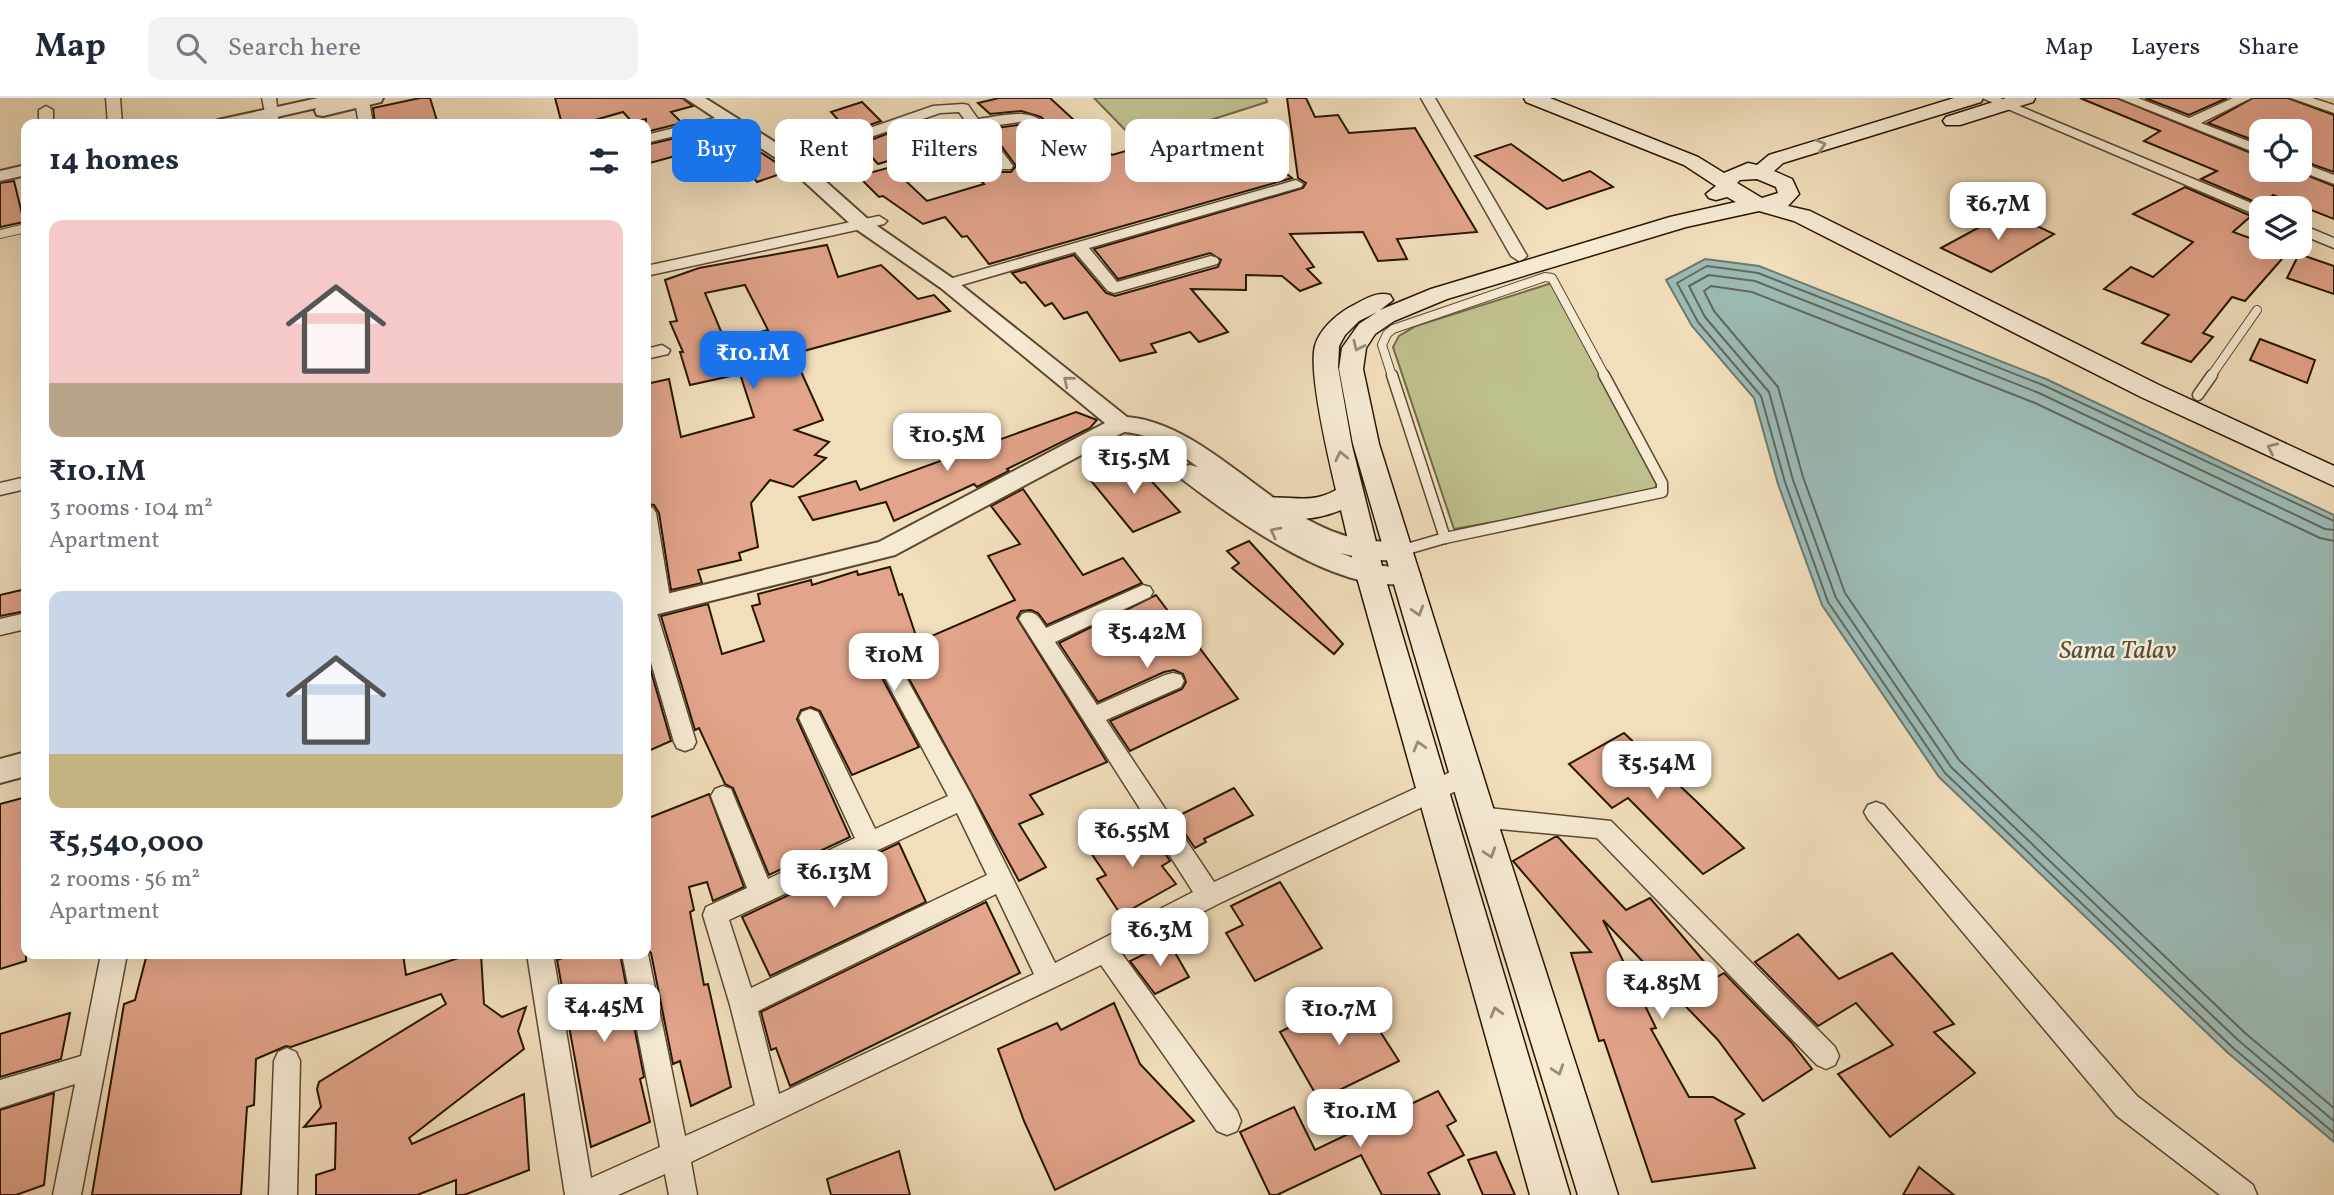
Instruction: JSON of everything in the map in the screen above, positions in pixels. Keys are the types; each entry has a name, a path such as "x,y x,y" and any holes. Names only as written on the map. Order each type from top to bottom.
{"main road":[{"path":"1533,98 1691,161 1714,175 1742,198 1802,216 2003,307"},
{"path":"1564,98 1775,180 1815,205 2003,307 2334,477"},
{"path":"1598,1195 1479,817 1366,444 1351,369 1354,348 1367,329 1386,316 1439,294 1678,222 1781,201 1789,194 1775,180 1776,159 1974,98"},
{"path":"1729,188 1727,183 1734,174 1775,180 1797,169 2009,100"},
{"path":"1550,1195 1367,563 1339,446 1326,367 1327,346 1335,331 1351,316 1399,291 1664,213 1729,188"},
{"path":"2117,365 2198,394 2334,457"},
{"path":"1267,507 1319,510 1350,494"}],"street":[{"path":"113,98 115,119"},
{"path":"693,98 727,119"},
{"path":"713,98 762,127 775,139"},
{"path":"1428,98 1518,256"},
{"path":"2126,98 2249,146"},
{"path":"2190,123 2244,98"},
{"path":"2298,98 2334,109"},
{"path":"247,119 328,99"},
{"path":"271,114 369,99 367,119"},
{"path":"2009,100 2249,199"},
{"path":"2009,100 2249,208"},
{"path":"909,119 938,109 963,108 971,119"},
{"path":"1002,120 1023,116 1032,119"},
{"path":"651,138 672,133"},
{"path":"1002,161 1006,166"},
{"path":"0,176 21,171"},
{"path":"2312,171 2334,180"},
{"path":"0,186 21,180"},
{"path":"824,182 871,223 957,281 1134,426 1153,445 1248,517 1312,552 1367,563 1403,563"},
{"path":"957,281 1296,184"},
{"path":"651,270 871,223"},
{"path":"2312,224 2334,233"},
{"path":"2312,234 2334,243"},
{"path":"1079,247 1114,288 1211,261"},
{"path":"685,742 651,607 886,548 1134,426 1166,434 1267,507 1367,563"},
{"path":"0,489 21,484"},
{"path":"1043,638 1143,592"},
{"path":"1029,619 1209,896"},
{"path":"0,627 21,622"},
{"path":"886,660 962,800 1050,979"},
{"path":"1093,716 1172,681"},
{"path":"810,718 869,842"},
{"path":"586,1195 770,1112 1050,979 1209,896 1467,775"},
{"path":"723,796 761,892"},
{"path":"770,1112 743,1005 715,915 962,800"},
{"path":"1876,812 2127,1106 2243,1195"},
{"path":"1479,817 1602,828 1826,1056"},
{"path":"743,1005 1001,880"},
{"path":"1106,952 1227,1121"},
{"path":"64,1194 113,959"},
{"path":"541,959 579,1195"},
{"path":"636,959 683,1195"},
{"path":"283,1195 287,1061"},
{"path":"0,1094 90,1066"}],"lane":[{"path":"0,234 21,229"},
{"path":"1403,563 1445,538 1662,492 1662,483 1552,278 1545,277 1393,330 1383,339 1382,345 1445,538"},
{"path":"2198,394 2257,310"}],"green space":[{"path":"1094,98 1266,98 1267,102 1214,119 1125,119 1125,130"},
{"path":"1552,283 1657,485 1654,490 1641,496 1454,529 1393,347 1399,336 1416,326"}],"water":[{"name":"Sama Talav","path":"1705,259 1759,266 2046,379 2334,515 2334,1142 2227,1052 1939,777 1822,605 1778,484 1754,398 1692,326 1666,280"}],"building":[{"path":"430,98 436,119 374,119 373,108"},
{"path":"555,98 682,98 693,106 671,112 678,119 672,119 672,126 651,131 651,119 629,119 623,112 598,119 561,119"},
{"path":"999,98 1050,98 1073,119 1043,119 1021,111 990,114 978,103"},
{"path":"1287,98 1306,98 1315,117 1338,115 1349,133 1415,128 1477,232 1397,239 1407,259 1378,261 1363,232 1290,234 1314,267 1307,269 1321,283 1300,291 1282,276 1246,275 1246,290 1191,289 1228,332 1199,342 1190,332 1151,344 1156,352 1120,361 1087,312 1064,319 1052,303 1045,306 1025,282 1021,283 1012,273 1074,255 1106,293 1115,296 1218,267 1221,260 1210,253 1118,279 1094,249 1303,188 1306,183 1298,178"},
{"path":"2080,98 2117,98 2249,152 2249,182 2312,182 2312,177 2334,186 2334,219 2312,210 2312,196 2249,196 2249,199 2201,179 2217,171 2144,141 2160,131"},
{"path":"2145,98 2227,98 2189,115"},
{"path":"2253,98 2288,98 2334,115 2334,172 2312,164 2312,119 2249,119 2249,138 2208,123"},
{"path":"862,102 881,121 873,124 873,119 837,119 831,112"},
{"path":"1016,125 1016,166 1002,147 1002,127"},
{"path":"887,134 887,161 878,164 873,158 873,139"},
{"path":"672,139 672,157 651,163 651,144"},
{"path":"1511,144 1563,181 1590,171 1613,187 1547,209 1475,156"},
{"path":"1125,151 1125,182 1278,182 989,264 967,236 962,237 945,217 923,224 883,196 879,197 864,182 873,182 873,172 887,168 887,182 907,182 927,201 984,184 982,182 1002,182 1002,172 1011,172 1016,166 1016,182 1111,182 1111,154"},
{"path":"761,153 775,162 775,176 761,181"},
{"path":"14,181 21,210 21,223 0,227 0,183"},
{"path":"2185,187 2249,215 2233,232 2249,238 2249,259 2282,259 2245,301 2232,297 2203,333 2213,337 2191,362 2142,343 2169,315 2104,289 2131,267 2153,277 2193,242 2133,214"},
{"path":"2007,212 2054,234 1991,272 1941,248"},
{"path":"827,245 838,277 881,265 918,299 934,295 950,311 793,354 823,420 795,430 829,442 815,455 826,458 793,487 770,480 751,503 758,547 739,553 741,560 698,570 702,583 671,590 659,513 651,505 651,383 669,379 681,437 754,417 740,374 690,385 680,352 683,352 670,322 677,321 665,280 699,268","holes":["745,285 768,330 725,341 705,293"]},
{"path":"2312,258 2334,266 2334,294 2287,278 2296,259"},
{"path":"2260,339 2315,360 2307,383 2250,360"},
{"path":"1076,412 1097,420 1090,428 977,487 974,484 894,521 886,502 813,520 799,497 856,481 860,490"},
{"path":"1132,460 1180,512 1133,532 1088,477"},
{"path":"1023,489 1083,575 1123,558 1142,583 1047,625 1038,613 1031,610 1021,611 1017,618 1107,762 1030,795 1043,814 1019,824 1046,867 1019,881 895,653 885,649 877,653 873,661 919,747 852,775 820,711 811,707 801,710 797,719 850,837 769,875 733,788 725,784 699,728 695,730 661,616 708,604 722,654 764,641 752,606 760,604 758,594 811,580 812,585 857,571 858,575 890,567 918,642 1015,600 988,556 1020,544 991,506"},
{"path":"1249,541 1343,644 1334,654 1232,568 1239,563 1227,551"},
{"path":"21,590 21,612 0,616 0,595"},
{"path":"1156,595 1238,699 1130,751 1110,721 1182,689 1186,682 1183,674 1174,670 1164,672 1098,702 1059,643"},
{"path":"651,671 671,741 651,750"},
{"path":"1624,733 1744,848 1703,874 1628,798 1612,808 1569,764"},
{"path":"1234,788 1253,815 1204,839 1206,842 1195,848 1174,818"},
{"path":"709,794 744,887 713,901 707,882 689,887 694,910 690,912 704,985 708,984 731,1087 691,1106 680,1061 673,1064 651,953 651,817"},
{"path":"21,798 21,959 26,961 0,969 0,804"},
{"path":"1134,826 1140,835 1150,830 1170,861 1162,866 1176,884 1121,915 1097,879 1106,875 1089,850"},
{"path":"1558,837 1626,910 1650,898 1717,977 1724,973 1791,1042 1812,1069 1763,1101 1718,1040 1603,920 1656,1028 1651,1029 1689,1097 1713,1097 1744,1114 1735,1120 1755,1168 1652,1182 1604,1040 1599,1041 1571,953 1591,952 1513,861"},
{"path":"899,843 926,902 770,976 742,917"},
{"path":"1280,882 1322,948 1255,981 1226,933 1243,925 1231,906"},
{"path":"986,902 1020,973 790,1086 776,1048 771,1050 761,1012"},
{"path":"1798,934 1839,979 1892,953 1954,1024 1934,1032 1975,1073 1890,1137 1838,1074 1893,1045 1856,1003 1818,1026 1755,962"},
{"path":"1169,942 1189,977 1155,994 1130,961"},
{"path":"146,959 404,959 406,975 456,959 481,959 484,1004 502,1017 526,1007 518,1031 524,1049 409,1138 412,1144 524,1094 529,1170 464,1195 456,1195 456,1180 417,1195 316,1195 316,1175 335,1169 336,1123 304,1127 321,1107 317,1089 319,1082 446,1004 441,994 291,1047 286,1046 256,1059 254,1105 247,1107 241,1195 92,1195 124,1004 135,1000"},
{"path":"621,959 644,1077 640,1079 650,1122 591,1147 557,960"},
{"path":"1356,994 1399,1061 1319,1100 1280,1032"},
{"path":"1114,1003 1140,1064 1194,1121 1055,1190 1024,1121 998,1049 1057,1023 1061,1030"},
{"path":"70,1013 61,1059 0,1077 0,1034"},
{"path":"1438,1091 1456,1121 1447,1126 1464,1155 1428,1173 1440,1195 1382,1195 1361,1155 1277,1195 1270,1195 1240,1132 1294,1107 1315,1150"},
{"path":"54,1093 44,1185 16,1195 0,1195 0,1110"},
{"path":"899,1151 910,1195 831,1195 827,1179"},
{"path":"1496,1152 1515,1195 1483,1195 1468,1160"},
{"path":"1919,1167 1954,1195 1903,1195"}]}
